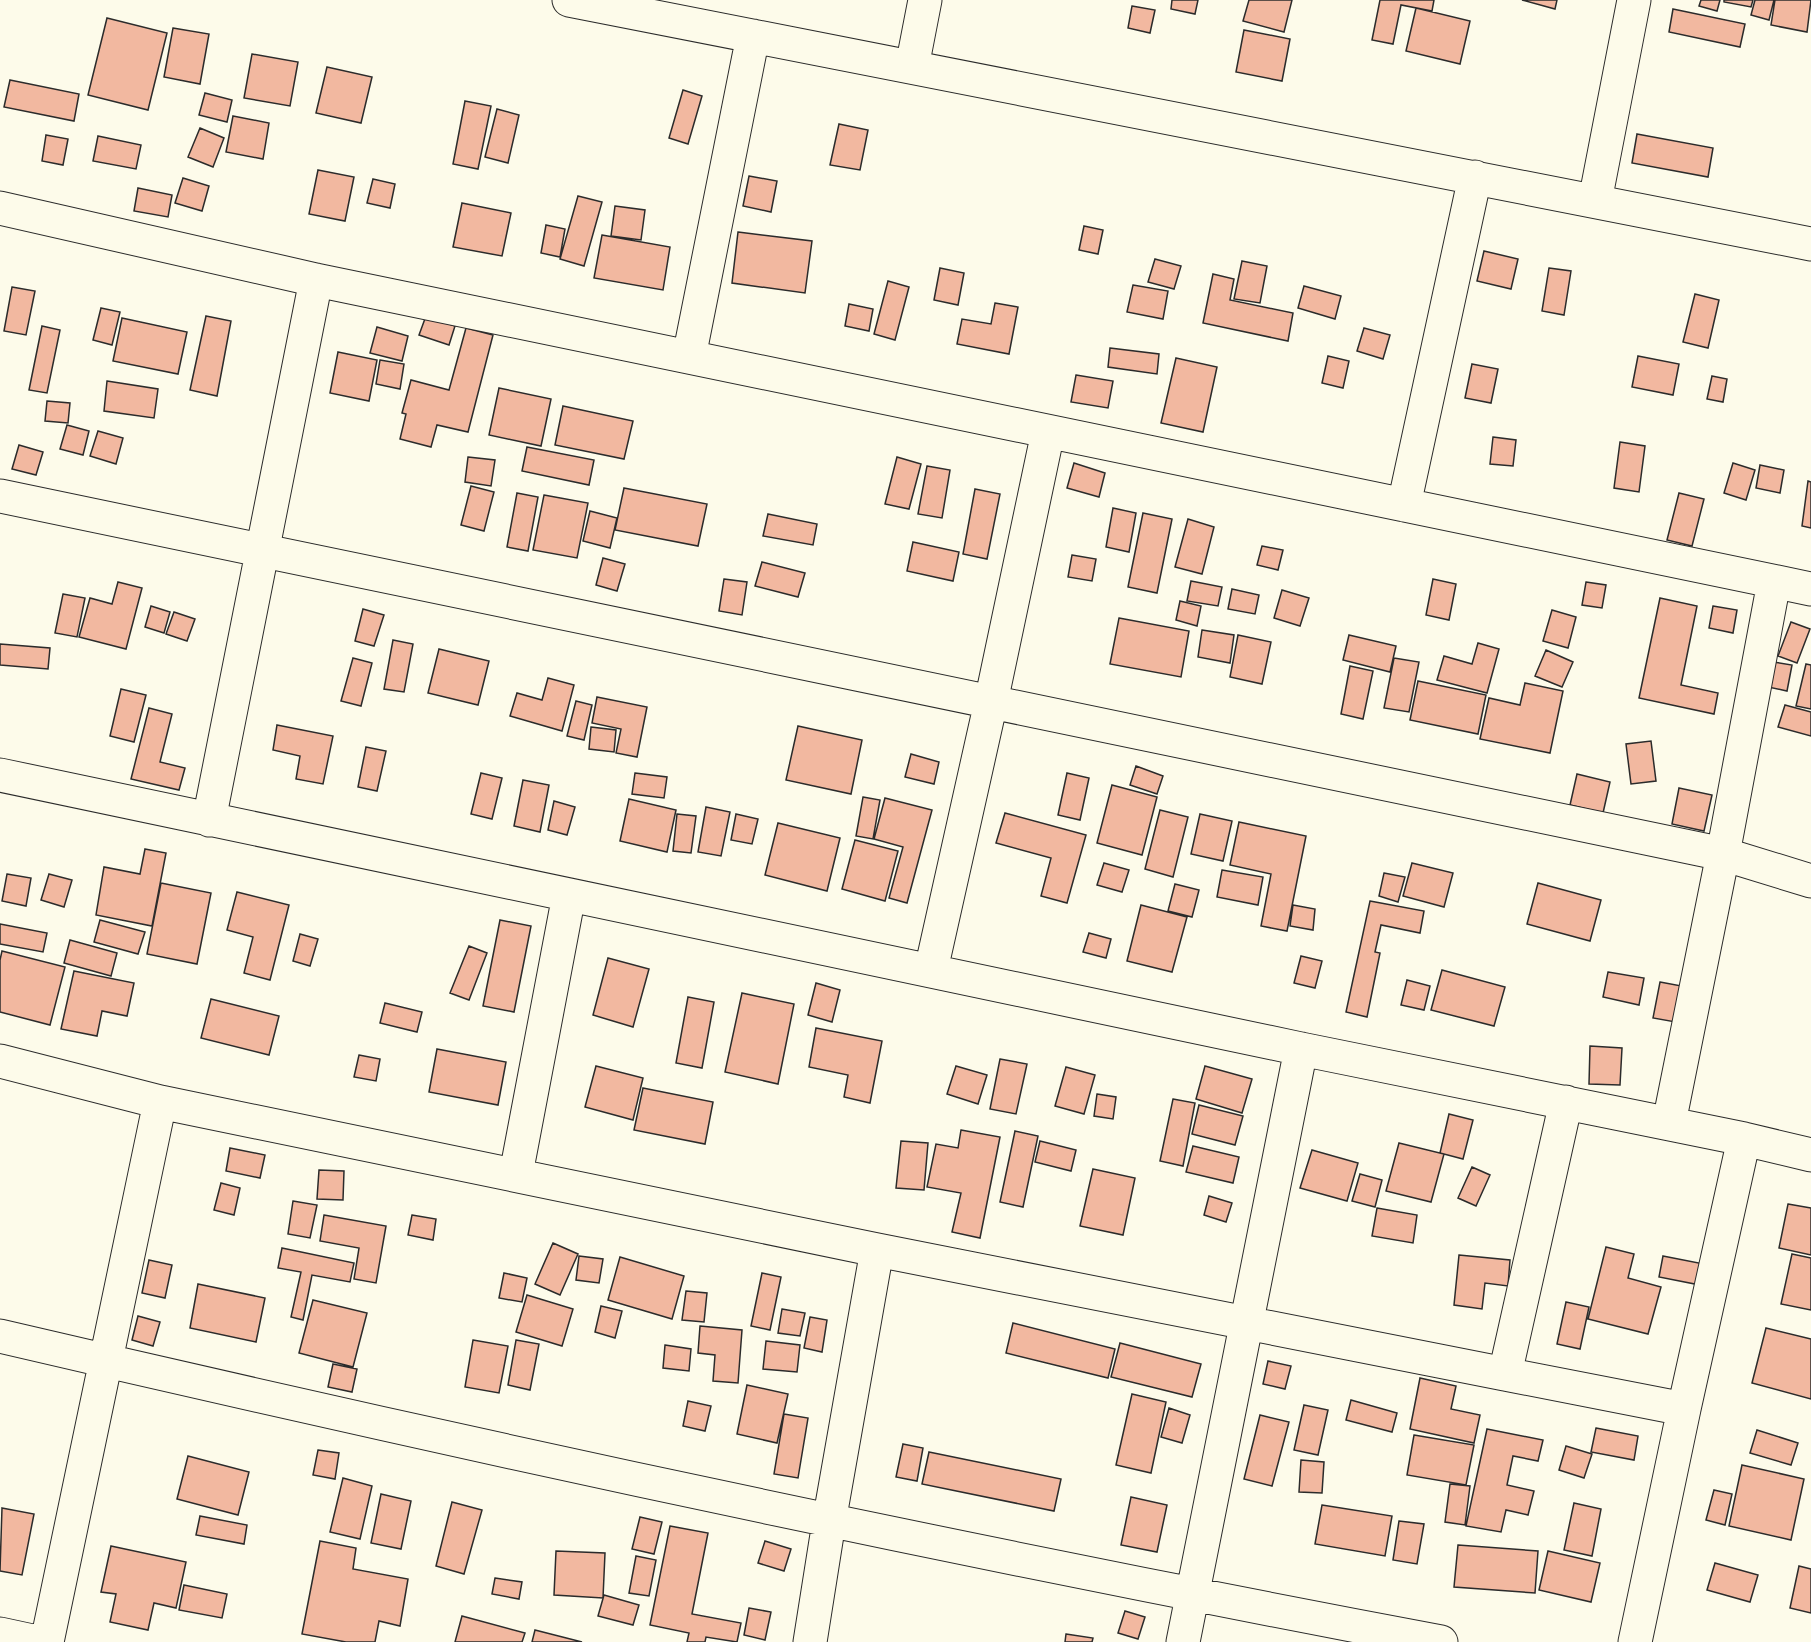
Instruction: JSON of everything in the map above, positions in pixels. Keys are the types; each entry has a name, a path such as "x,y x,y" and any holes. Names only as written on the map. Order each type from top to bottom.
{"street":[{"path":"569,0 1811,244"},
{"path":"912,67 925,0"},
{"path":"1595,201 1634,0"},
{"path":"689,357 753,36"},
{"path":"1404,506 1475,177"},
{"path":"0,208 316,280 1811,589"},
{"path":"209,820 316,280"},
{"path":"931,970 1048,432"},
{"path":"0,496 1723,854 1811,882"},
{"path":"1669,1123 1774,582"},
{"path":"0,775 1301,1049 1669,1123 1811,1155"},
{"path":"516,1174 569,896"},
{"path":"1183,1642 1301,1049"},
{"path":"0,1061 160,1102 877,1250 1684,1409"},
{"path":"47,1642 160,1102"},
{"path":"1505,1374 1566,1102"},
{"path":"1635,1642 1744,1139"},
{"path":"810,1642 877,1250"},
{"path":"0,1336 829,1522 1441,1642"},
{"path":"0,1634 38,1642"}],"building":[{"path":"1172,0 1198,0 1195,14 1171,9"},
{"path":"1249,0 1292,0 1284,32 1243,21"},
{"path":"1380,0 1434,0 1432,11 1401,5 1393,44 1372,40"},
{"path":"1522,0 1557,0 1555,9"},
{"path":"1701,0 1720,0 1717,11 1699,6"},
{"path":"1724,0 1753,0 1751,7 1724,2"},
{"path":"1755,0 1774,0 1769,20 1751,15"},
{"path":"1775,0 1811,0 1807,32 1771,25"},
{"path":"1132,6 1155,10 1150,33 1128,28"},
{"path":"1416,8 1470,21 1460,64 1406,51"},
{"path":"1673,9 1745,24 1740,47 1669,32"},
{"path":"107,18 167,33 148,110 88,95"},
{"path":"173,28 209,34 200,84 164,77"},
{"path":"1244,30 1290,39 1282,81 1236,72"},
{"path":"252,54 298,62 290,106 244,98"},
{"path":"327,67 372,77 361,123 316,113"},
{"path":"10,80 79,94 74,121 4,107"},
{"path":"683,90 702,96 688,144 669,138"},
{"path":"205,93 232,100 227,122 199,115"},
{"path":"465,101 491,106 478,169 453,164"},
{"path":"497,109 519,115 508,163 485,157"},
{"path":"233,116 269,123 263,159 226,152"},
{"path":"839,124 868,130 860,170 830,165"},
{"path":"200,128 224,138 213,167 188,157"},
{"path":"1637,134 1713,148 1708,177 1632,163"},
{"path":"46,135 68,139 63,165 42,161"},
{"path":"98,136 141,145 136,169 93,161"},
{"path":"318,170 354,177 345,221 309,214"},
{"path":"749,176 777,181 771,212 743,206"},
{"path":"183,178 209,186 202,211 175,203"},
{"path":"373,179 395,184 390,208 367,203"},
{"path":"138,188 172,195 168,217 134,211"},
{"path":"578,196 602,202 584,266 560,259"},
{"path":"462,203 511,213 502,256 453,247"},
{"path":"615,206 645,210 641,240 611,236"},
{"path":"546,225 565,229 560,257 541,253"},
{"path":"1084,226 1103,230 1098,254 1079,250"},
{"path":"738,232 812,241 805,293 732,283"},
{"path":"602,235 670,247 663,290 594,278"},
{"path":"1484,251 1518,259 1511,289 1477,281"},
{"path":"1155,259 1181,266 1174,289 1148,282"},
{"path":"1242,261 1267,266 1260,303 1234,299"},
{"path":"940,268 964,273 958,305 934,300"},
{"path":"1549,268 1571,271 1564,315 1542,311"},
{"path":"1213,274 1234,279 1230,300 1293,313 1288,341 1203,323"},
{"path":"888,281 909,287 895,340 874,334"},
{"path":"1133,285 1168,291 1163,319 1127,312"},
{"path":"1304,286 1341,296 1335,319 1298,308"},
{"path":"12,287 35,291 26,335 4,331"},
{"path":"1695,294 1719,300 1708,348 1683,342"},
{"path":"995,303 1018,307 1009,354 957,344 962,319 991,324"},
{"path":"849,304 873,309 869,331 845,326"},
{"path":"101,308 120,312 112,345 93,340"},
{"path":"206,316 231,321 217,396 190,390"},
{"path":"426,316 455,326 449,345 419,335"},
{"path":"122,318 187,332 178,374 113,361"},
{"path":"42,326 60,330 47,393 29,390"},
{"path":"377,327 408,336 402,361 370,353"},
{"path":"466,328 493,335 468,432 437,425 431,447 400,439 406,414 402,413 411,380 449,390"},
{"path":"1364,328 1390,335 1383,359 1357,351"},
{"path":"1110,348 1159,354 1157,374 1108,367"},
{"path":"338,352 377,360 369,401 330,393"},
{"path":"1328,356 1349,361 1343,388 1322,383"},
{"path":"1638,356 1679,364 1673,395 1632,387"},
{"path":"1176,358 1217,367 1203,432 1161,423"},
{"path":"380,360 404,364 400,389 376,384"},
{"path":"1472,364 1498,369 1491,403 1465,398"},
{"path":"1076,375 1113,381 1108,408 1071,402"},
{"path":"1712,376 1727,379 1723,402 1707,399"},
{"path":"107,381 158,389 154,418 104,411"},
{"path":"499,388 551,399 541,446 489,435"},
{"path":"47,401 70,403 68,423 45,421"},
{"path":"563,406 633,421 624,459 555,445"},
{"path":"67,425 89,431 83,455 60,449"},
{"path":"98,431 123,438 116,464 90,456"},
{"path":"1493,437 1516,440 1513,466 1490,464"},
{"path":"1620,442 1645,446 1639,492 1614,488"},
{"path":"19,445 43,452 36,475 12,469"},
{"path":"527,447 594,460 589,485 522,471"},
{"path":"468,457 495,460 491,486 465,482"},
{"path":"897,457 921,464 909,509 885,504"},
{"path":"1074,463 1105,473 1099,497 1067,488"},
{"path":"1733,463 1755,470 1746,500 1724,493"},
{"path":"1760,465 1784,470 1780,493 1756,488"},
{"path":"927,466 950,470 942,518 918,514"},
{"path":"1808,481 1811,482 1811,528 1802,526"},
{"path":"471,486 494,492 484,531 461,525"},
{"path":"624,488 707,504 698,546 615,530"},
{"path":"975,489 1000,494 987,559 963,554"},
{"path":"517,493 538,497 528,551 507,547"},
{"path":"1679,493 1704,499 1692,546 1667,540"},
{"path":"544,495 588,503 577,558 533,550"},
{"path":"1113,508 1136,513 1129,552 1106,547"},
{"path":"590,511 617,518 610,548 583,541"},
{"path":"1143,513 1172,519 1157,593 1128,587"},
{"path":"768,514 817,524 813,545 763,536"},
{"path":"1188,519 1214,527 1202,574 1175,567"},
{"path":"913,542 959,552 953,581 907,571"},
{"path":"1262,546 1283,550 1278,570 1257,565"},
{"path":"1072,555 1096,559 1092,581 1068,577"},
{"path":"603,558 625,564 617,591 596,585"},
{"path":"762,562 805,573 798,597 755,586"},
{"path":"724,579 747,582 742,615 719,611"},
{"path":"1433,579 1456,584 1449,620 1426,615"},
{"path":"1191,581 1222,587 1218,606 1187,601"},
{"path":"118,582 142,588 126,649 79,637 90,598 112,604"},
{"path":"1586,582 1606,585 1602,608 1582,605"},
{"path":"1232,589 1259,595 1255,614 1228,609"},
{"path":"1282,590 1309,598 1300,626 1274,618"},
{"path":"63,594 85,598 77,637 55,633"},
{"path":"1660,598 1697,606 1681,685 1718,693 1714,714 1639,698"},
{"path":"1180,601 1201,606 1197,626 1176,620"},
{"path":"151,606 170,612 164,633 145,627"},
{"path":"1713,606 1737,610 1733,633 1709,628"},
{"path":"363,609 384,615 374,646 355,641"},
{"path":"1552,610 1576,617 1568,648 1543,641"},
{"path":"174,612 195,619 187,641 166,634"},
{"path":"1119,618 1189,631 1181,677 1110,664"},
{"path":"1791,622 1810,629 1797,663 1778,656"},
{"path":"1202,630 1234,635 1230,663 1198,657"},
{"path":"1238,635 1271,642 1262,684 1230,677"},
{"path":"1349,635 1396,646 1390,672 1343,660"},
{"path":"393,640 413,644 404,692 384,689"},
{"path":"1478,643 1499,649 1487,693 1437,680 1444,656 1472,664"},
{"path":"0,644 50,648 48,669 0,665"},
{"path":"439,649 489,661 478,705 428,693"},
{"path":"1546,650 1573,662 1562,687 1535,676"},
{"path":"353,658 372,663 361,706 341,701"},
{"path":"1394,658 1419,662 1409,712 1384,708"},
{"path":"1773,662 1792,665 1787,691 1768,687"},
{"path":"1806,664 1811,665 1811,709 1796,706"},
{"path":"1350,666 1373,671 1363,719 1341,714"},
{"path":"548,678 574,685 562,731 510,716 517,693 542,700"},
{"path":"1418,681 1486,695 1478,734 1410,720"},
{"path":"1525,683 1563,691 1550,753 1480,739 1489,698 1520,705"},
{"path":"121,689 146,695 134,742 110,736"},
{"path":"597,697 647,707 637,757 616,753 621,729 592,723"},
{"path":"576,701 592,705 584,740 567,736"},
{"path":"1785,705 1811,712 1811,736 1778,727"},
{"path":"149,708 172,714 160,762 185,768 179,790 131,779"},
{"path":"277,725 333,736 323,784 296,779 300,756 273,750"},
{"path":"798,726 862,740 851,794 786,780"},
{"path":"591,727 616,730 614,752 589,749"},
{"path":"1651,741 1656,781 1631,784 1626,744"},
{"path":"366,747 386,751 377,791 358,787"},
{"path":"911,754 939,762 934,784 905,777"},
{"path":"1136,766 1163,776 1157,794 1130,785"},
{"path":"481,773 502,778 492,819 471,814"},
{"path":"635,773 667,777 664,798 632,794"},
{"path":"1067,773 1089,778 1080,820 1058,815"},
{"path":"1577,774 1610,782 1603,813 1570,805"},
{"path":"523,780 549,785 540,832 514,826"},
{"path":"1112,785 1157,797 1142,855 1097,843"},
{"path":"1679,788 1712,795 1704,831 1672,824"},
{"path":"863,797 880,800 873,839 856,836"},
{"path":"885,798 932,810 907,903 889,898 903,847 874,839"},
{"path":"629,799 676,810 667,852 620,841"},
{"path":"554,801 575,807 567,835 548,830"},
{"path":"706,807 730,812 721,856 698,852"},
{"path":"1160,810 1188,817 1173,877 1145,869"},
{"path":"1005,813 1086,835 1067,903 1041,896 1051,858 996,843"},
{"path":"677,814 696,816 691,853 673,851"},
{"path":"736,814 758,819 752,844 731,840"},
{"path":"1200,814 1232,821 1223,861 1191,854"},
{"path":"1239,822 1306,836 1287,931 1261,926 1271,874 1230,865"},
{"path":"778,823 840,838 827,891 765,875"},
{"path":"855,840 898,851 885,901 842,889"},
{"path":"145,849 166,853 152,926 96,915 104,867 140,874"},
{"path":"1104,863 1129,870 1122,892 1097,885"},
{"path":"1412,863 1453,873 1444,907 1403,896"},
{"path":"1222,870 1263,877 1258,905 1217,897"},
{"path":"1384,873 1405,877 1398,902 1379,896"},
{"path":"7,874 31,878 26,906 2,901"},
{"path":"49,874 72,880 64,907 41,900"},
{"path":"161,883 211,893 197,964 147,954"},
{"path":"1538,883 1601,900 1590,941 1527,924"},
{"path":"1175,884 1199,890 1192,917 1168,911"},
{"path":"237,892 289,905 270,980 244,973 253,937 227,930"},
{"path":"1370,901 1424,911 1420,933 1381,925 1375,952 1380,953 1367,1017 1346,1012"},
{"path":"1141,905 1187,917 1172,972 1127,961"},
{"path":"1293,905 1315,909 1313,930 1290,926"},
{"path":"100,920 145,932 138,954 94,942"},
{"path":"500,920 531,926 514,1012 483,1006"},
{"path":"0,924 47,933 43,952 0,944"},
{"path":"1089,933 1111,939 1106,958 1083,952"},
{"path":"300,934 318,939 310,966 293,961"},
{"path":"70,940 117,953 111,976 64,963"},
{"path":"469,946 487,953 469,1000 450,993"},
{"path":"2,951 65,967 50,1025 0,1012"},
{"path":"1301,956 1322,961 1315,988 1294,983"},
{"path":"608,958 649,969 633,1027 593,1015"},
{"path":"1442,970 1505,987 1494,1026 1431,1010"},
{"path":"74,971 134,983 127,1016 102,1011 97,1036 61,1029"},
{"path":"1608,972 1644,978 1639,1005 1603,997"},
{"path":"1407,980 1430,986 1424,1010 1401,1005"},
{"path":"1660,982 1687,987 1681,1023 1653,1018"},
{"path":"816,983 840,990 832,1022 808,1015"},
{"path":"742,993 794,1004 778,1084 725,1072"},
{"path":"688,997 714,1002 702,1068 676,1063"},
{"path":"211,999 279,1016 269,1055 201,1038"},
{"path":"385,1003 422,1012 417,1032 380,1023"},
{"path":"816,1028 882,1041 870,1103 844,1097 848,1075 809,1067"},
{"path":"1590,1046 1622,1048 1620,1085 1589,1084"},
{"path":"437,1049 506,1062 498,1105 429,1092"},
{"path":"359,1055 380,1059 376,1081 354,1077"},
{"path":"1000,1059 1027,1064 1016,1114 990,1109"},
{"path":"596,1066 643,1078 633,1120 585,1107"},
{"path":"956,1066 987,1075 978,1104 947,1094"},
{"path":"1205,1066 1252,1079 1242,1113 1196,1099"},
{"path":"1066,1067 1095,1075 1084,1114 1055,1106"},
{"path":"643,1088 713,1102 705,1144 634,1130"},
{"path":"1097,1094 1116,1097 1113,1119 1094,1116"},
{"path":"1173,1099 1195,1103 1183,1166 1160,1161"},
{"path":"1199,1105 1243,1116 1235,1145 1192,1134"},
{"path":"1449,1114 1473,1120 1463,1159 1440,1153"},
{"path":"961,1130 1000,1137 980,1238 952,1232 961,1193 927,1187 936,1144 958,1148"},
{"path":"1015,1131 1038,1136 1023,1207 1000,1202"},
{"path":"901,1141 928,1143 924,1190 896,1188"},
{"path":"1040,1141 1076,1150 1071,1171 1035,1162"},
{"path":"1399,1143 1444,1154 1431,1202 1386,1191"},
{"path":"1193,1146 1239,1157 1233,1183 1186,1172"},
{"path":"230,1148 265,1155 260,1178 226,1171"},
{"path":"1312,1150 1358,1163 1347,1201 1300,1188"},
{"path":"1472,1167 1490,1175 1476,1206 1458,1198"},
{"path":"1093,1169 1135,1178 1123,1235 1080,1226"},
{"path":"319,1170 344,1171 343,1200 317,1199"},
{"path":"1360,1174 1382,1180 1375,1207 1352,1201"},
{"path":"221,1183 240,1188 234,1215 214,1210"},
{"path":"1209,1196 1232,1203 1226,1222 1204,1215"},
{"path":"293,1201 317,1205 310,1238 288,1234"},
{"path":"1788,1204 1811,1208 1811,1255 1779,1248"},
{"path":"1377,1208 1417,1215 1413,1243 1372,1236"},
{"path":"324,1215 386,1226 376,1283 354,1279 359,1248 320,1241"},
{"path":"412,1215 436,1219 433,1240 408,1235"},
{"path":"553,1243 578,1254 560,1295 535,1284"},
{"path":"1606,1247 1634,1254 1628,1278 1661,1287 1648,1334 1588,1319"},
{"path":"282,1248 354,1263 350,1282 312,1275 303,1320 291,1317 301,1272 278,1268"},
{"path":"1792,1254 1811,1258 1811,1310 1781,1304"},
{"path":"1459,1255 1510,1260 1508,1286 1485,1283 1482,1309 1454,1305"},
{"path":"579,1256 603,1259 599,1283 576,1280"},
{"path":"1663,1256 1704,1264 1700,1285 1659,1277"},
{"path":"620,1257 684,1276 672,1319 608,1300"},
{"path":"149,1260 172,1265 165,1298 142,1293"},
{"path":"504,1273 527,1278 522,1302 499,1298"},
{"path":"762,1273 781,1277 770,1330 751,1326"},
{"path":"198,1284 265,1298 256,1342 190,1328"},
{"path":"686,1291 707,1293 704,1322 682,1320"},
{"path":"527,1295 573,1309 562,1346 516,1332"},
{"path":"313,1300 367,1313 353,1367 299,1353"},
{"path":"1566,1302 1589,1307 1580,1349 1557,1344"},
{"path":"601,1306 622,1311 615,1338 595,1332"},
{"path":"782,1309 805,1313 800,1336 778,1333"},
{"path":"138,1316 160,1322 153,1346 132,1340"},
{"path":"810,1317 827,1320 822,1352 804,1348"},
{"path":"1013,1323 1115,1349 1108,1378 1006,1353"},
{"path":"700,1326 742,1330 738,1383 713,1381 715,1355 698,1353"},
{"path":"1766,1328 1811,1339 1811,1399 1752,1383"},
{"path":"473,1340 508,1346 499,1393 465,1387"},
{"path":"516,1340 539,1344 530,1390 508,1385"},
{"path":"766,1341 800,1345 797,1372 763,1369"},
{"path":"1120,1343 1201,1364 1192,1397 1111,1377"},
{"path":"665,1345 691,1349 689,1371 663,1368"},
{"path":"1268,1361 1291,1366 1285,1389 1263,1384"},
{"path":"333,1364 357,1369 352,1392 328,1387"},
{"path":"1420,1378 1456,1386 1451,1409 1480,1415 1474,1443 1410,1429"},
{"path":"747,1385 788,1394 777,1443 737,1434"},
{"path":"1132,1394 1166,1402 1151,1473 1116,1465"},
{"path":"1351,1400 1397,1413 1392,1432 1346,1420"},
{"path":"688,1401 711,1406 705,1431 683,1426"},
{"path":"1304,1405 1328,1410 1318,1455 1294,1450"},
{"path":"1169,1408 1190,1415 1182,1443 1161,1437"},
{"path":"784,1414 808,1418 798,1478 774,1474"},
{"path":"1260,1415 1289,1422 1272,1486 1244,1479"},
{"path":"1596,1428 1638,1436 1634,1460 1591,1452"},
{"path":"1487,1429 1543,1440 1538,1461 1513,1456 1507,1485 1534,1491 1528,1515 1506,1510 1501,1532 1466,1526"},
{"path":"1757,1430 1798,1443 1791,1465 1750,1453"},
{"path":"1414,1435 1474,1445 1466,1485 1407,1475"},
{"path":"903,1444 923,1448 917,1481 896,1477"},
{"path":"1566,1446 1592,1454 1584,1478 1559,1470"},
{"path":"318,1450 339,1453 335,1479 313,1475"},
{"path":"929,1452 1061,1479 1054,1511 922,1484"},
{"path":"188,1456 249,1472 238,1515 177,1499"},
{"path":"1301,1460 1324,1462 1322,1493 1299,1492"},
{"path":"1742,1465 1804,1479 1791,1540 1729,1526"},
{"path":"343,1478 372,1486 360,1539 330,1532"},
{"path":"1450,1484 1470,1486 1465,1525 1445,1522"},
{"path":"1714,1490 1732,1494 1725,1525 1706,1520"},
{"path":"381,1494 411,1501 401,1549 371,1543"},
{"path":"1131,1497 1167,1505 1157,1552 1121,1545"},
{"path":"452,1502 482,1510 464,1574 436,1566"},
{"path":"1574,1503 1601,1509 1592,1556 1564,1550"},
{"path":"1322,1505 1392,1516 1385,1556 1315,1544"},
{"path":"2,1508 34,1514 22,1575 0,1571"},
{"path":"200,1516 247,1525 244,1544 196,1535"},
{"path":"640,1517 662,1522 654,1554 632,1549"},
{"path":"1399,1521 1424,1524 1417,1564 1393,1560"},
{"path":"670,1526 708,1533 692,1614 741,1623 737,1642 706,1637 705,1642 687,1642 689,1633 650,1625"},
{"path":"320,1541 356,1548 353,1569 408,1579 400,1626 379,1621 375,1642 346,1642 302,1634"},
{"path":"765,1541 791,1549 784,1571 758,1563"},
{"path":"1458,1545 1538,1551 1535,1593 1454,1587"},
{"path":"111,1546 186,1562 176,1608 154,1603 148,1630 110,1622 116,1594 101,1592"},
{"path":"556,1551 605,1553 603,1598 554,1595"},
{"path":"1548,1551 1600,1563 1591,1602 1539,1590"},
{"path":"636,1556 656,1560 649,1596 629,1593"},
{"path":"1715,1563 1758,1575 1750,1602 1707,1590"},
{"path":"1799,1566 1811,1569 1811,1613 1790,1608"},
{"path":"495,1578 522,1582 519,1599 492,1594"},
{"path":"184,1585 227,1594 222,1618 179,1610"},
{"path":"604,1595 639,1605 633,1625 598,1616"},
{"path":"749,1608 771,1612 765,1640 744,1635"},
{"path":"1125,1611 1145,1617 1138,1639 1118,1633"},
{"path":"462,1616 525,1633 522,1642 455,1642"},
{"path":"535,1630 582,1642 532,1642"},
{"path":"1066,1634 1093,1638 1092,1642 1065,1642"}]}
